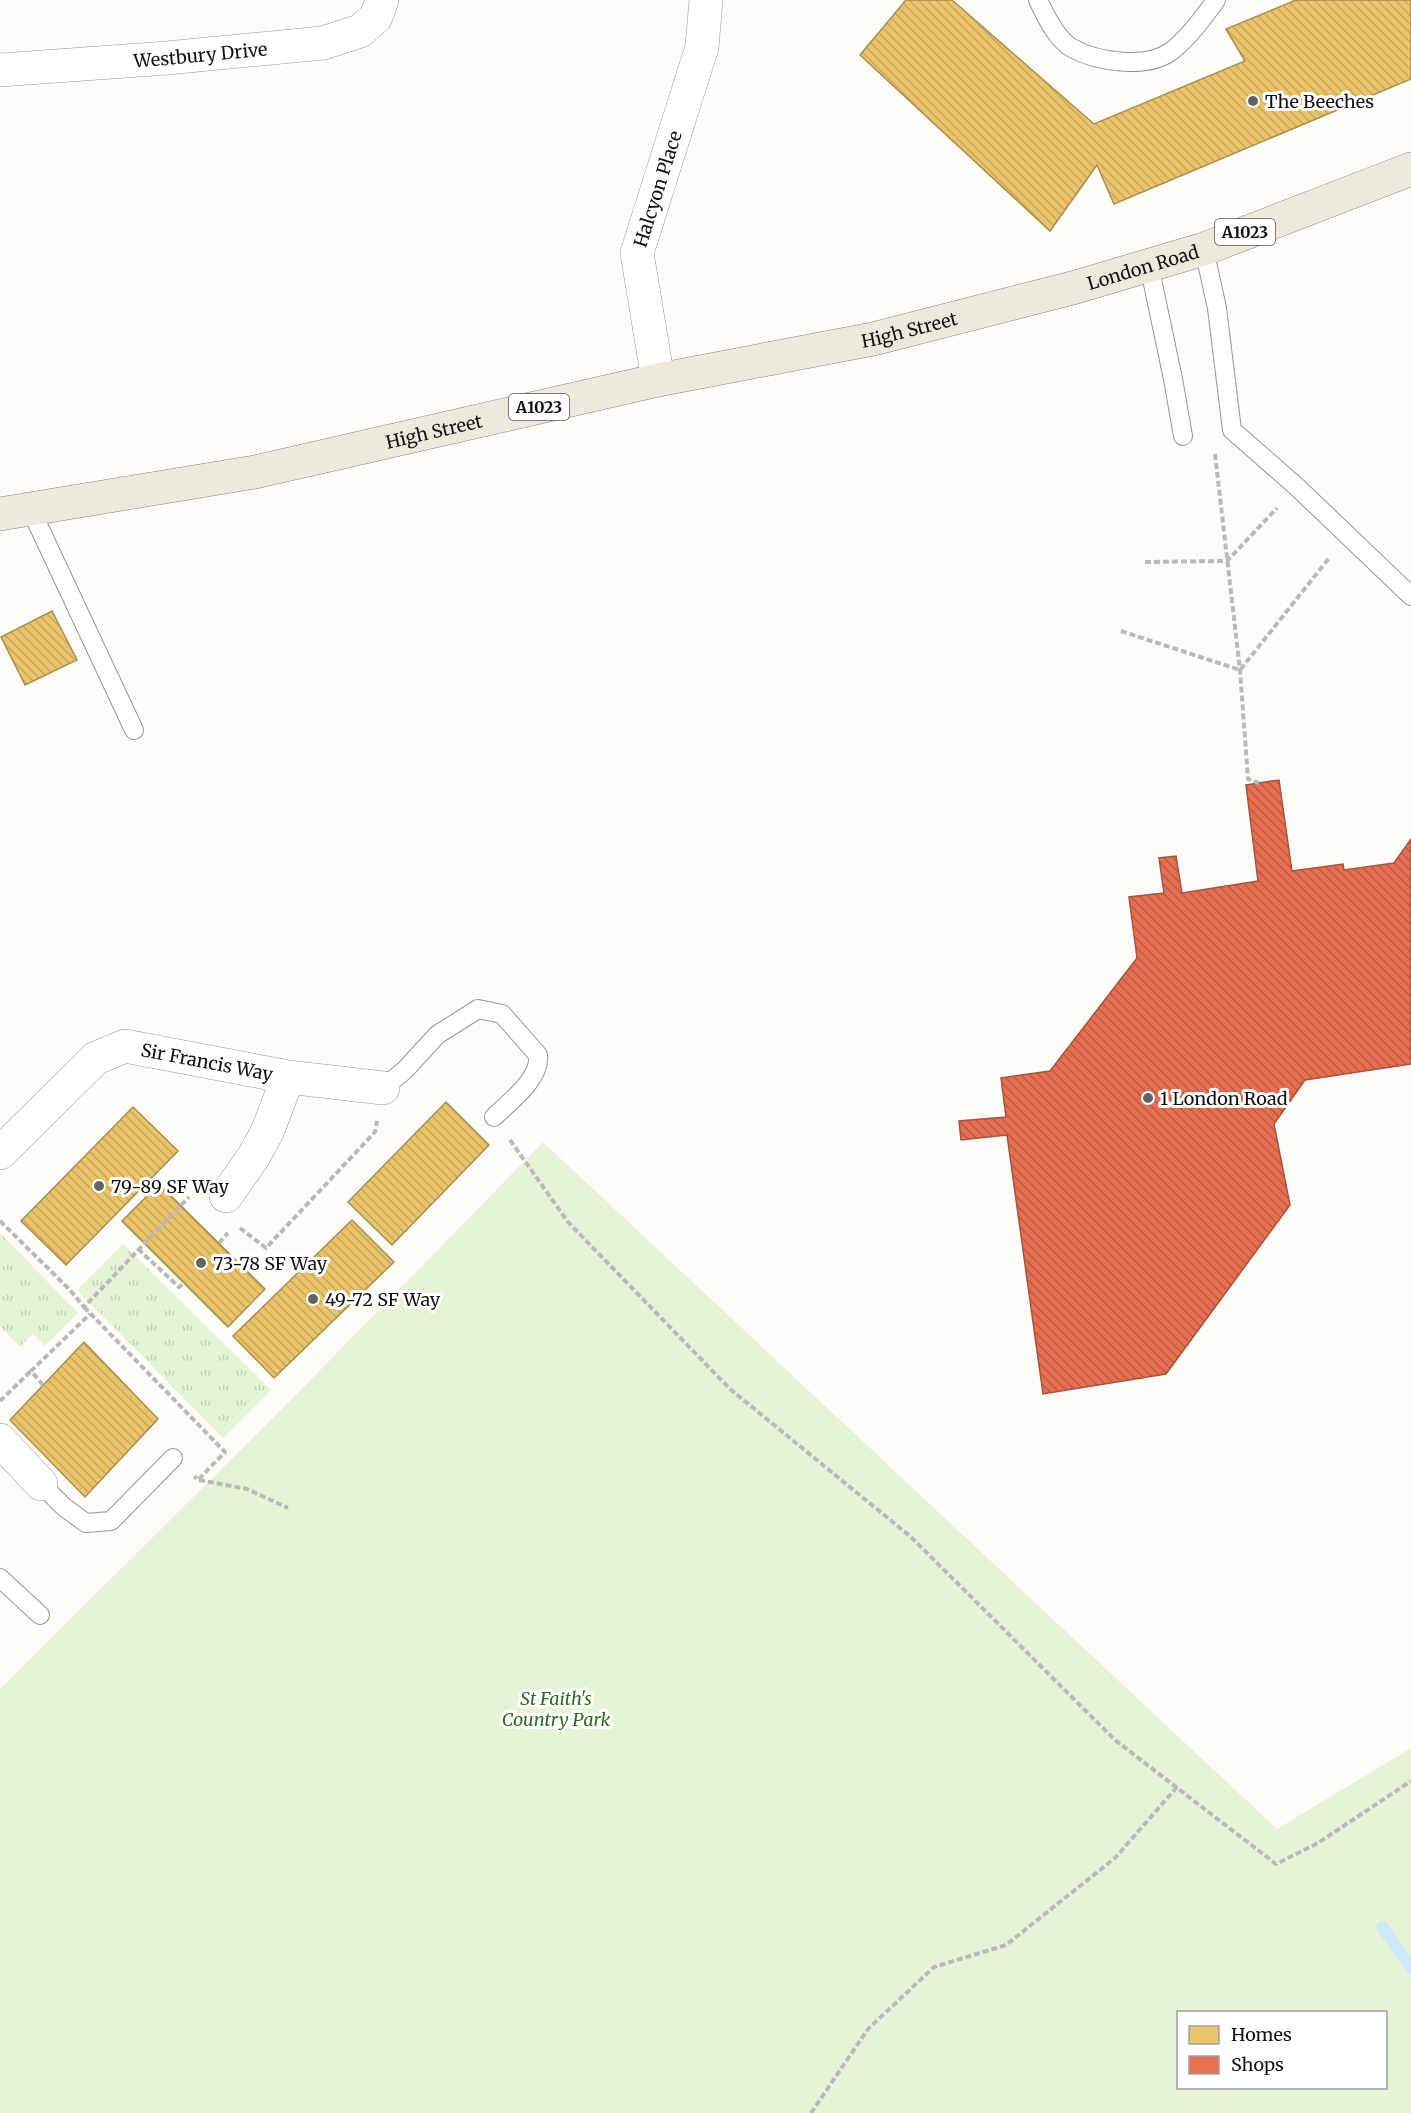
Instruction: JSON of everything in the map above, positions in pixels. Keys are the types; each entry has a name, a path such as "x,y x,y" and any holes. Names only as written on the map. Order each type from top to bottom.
{"main road":[{"name":"London Road","path":"1076,287 1204,249 1411,169"},
{"name":"High Street","path":"16,512 255,472 658,380 873,339 1076,287"}],"street":[{"name":"Westbury Drive","path":"0,70 167,58 323,43 360,31 376,17 382,0"},
{"name":"Halcyon Place","path":"658,380 637,253 702,47 706,0"},
{"name":"Sir Francis Way","path":"0,1153 96,1058 125,1046 288,1077 383,1088"},
{"path":"231,1211 288,1077"},
{"path":"0,1440 40,1484"}],"lane":[{"path":"1038,0 1049,22 1071,48 1107,61 1142,62 1170,53 1198,24 1216,0"},
{"path":"1204,249 1217,308 1232,430 1297,487 1411,596"},
{"path":"1149,265 1183,436"},
{"path":"16,512 134,730"},
{"path":"383,1088 405,1070 437,1035 478,1009 498,1012 538,1056 539,1063 528,1083 495,1118"},
{"path":"40,1484 64,1507 87,1523 111,1521 173,1458"},
{"path":"0,1578 40,1615"}],"path":[{"path":"1213,444 1239,670 1248,779 1259,783"},
{"path":"1145,562 1227,561 1297,487"},
{"path":"1239,670 1348,535"},
{"path":"1121,631 1239,670"},
{"path":"84,1307 205,1180 266,1248 375,1132 383,1088"},
{"path":"495,1118 568,1222 730,1389 910,1537 1115,1740 1276,1864 1318,1843 1411,1781"},
{"path":"0,1221 70,1290 90,1314 225,1452 198,1480"},
{"path":"219,1243 230,1231"},
{"path":"138,1249 179,1287 184,1283"},
{"path":"0,1401 90,1314"},
{"path":"31,1371 43,1385"},
{"path":"173,1458 198,1480 248,1489 288,1508"},
{"path":"811,2113 868,2029 934,1967 1006,1945 1115,1858 1177,1787"}],"green space":[{"name":"St Faith's Country Park","path":"543,1142 1277,1829 1411,1748 1411,2113 0,2113 0,1689 289,1402"},
{"path":"0,1233 78,1313 45,1346 33,1334 20,1347 0,1326"},
{"path":"123,1244 271,1390 223,1438 77,1290"}],"building: Homes":[{"name":"The Beeches","path":"906,0 952,0 1094,124 1245,61 1226,29 1296,0 1411,0 1411,79 1114,204 1097,165 1050,231 860,55"},
{"path":"52,611 77,660 25,685 1,637"},
{"name":"49-72 SF Way","path":"446,1102 489,1145 392,1245 348,1202"},
{"name":"79-89 SF Way","path":"133,1107 178,1151 66,1265 21,1221"},
{"name":"73-78 SF Way","path":"159,1184 265,1289 228,1327 122,1221"},
{"name":"49-72 SF Way","path":"352,1220 394,1262 274,1378 233,1336"},
{"path":"84,1342 158,1419 85,1497 10,1420"}],"building: Shops":[{"name":"1 London Road","path":"1279,780 1292,871 1343,864 1344,870 1394,863 1411,839 1411,1064 1305,1080 1274,1124 1290,1205 1166,1374 1043,1394 1007,1135 961,1140 959,1121 1006,1117 1001,1078 1050,1071 1137,958 1129,897 1164,893 1159,858 1176,856 1182,893 1258,881 1246,785"}],"waterway":[{"path":"1382,1927 1411,1967"}],"place":[{"name":"The Beeches","path":"1253,101"},
{"name":"1 London Road","path":"1148,1098"},
{"name":"79-89 SF Way","path":"99,1186"},
{"name":"73-78 SF Way","path":"201,1263"},
{"name":"49-72 SF Way","path":"313,1299"}]}
